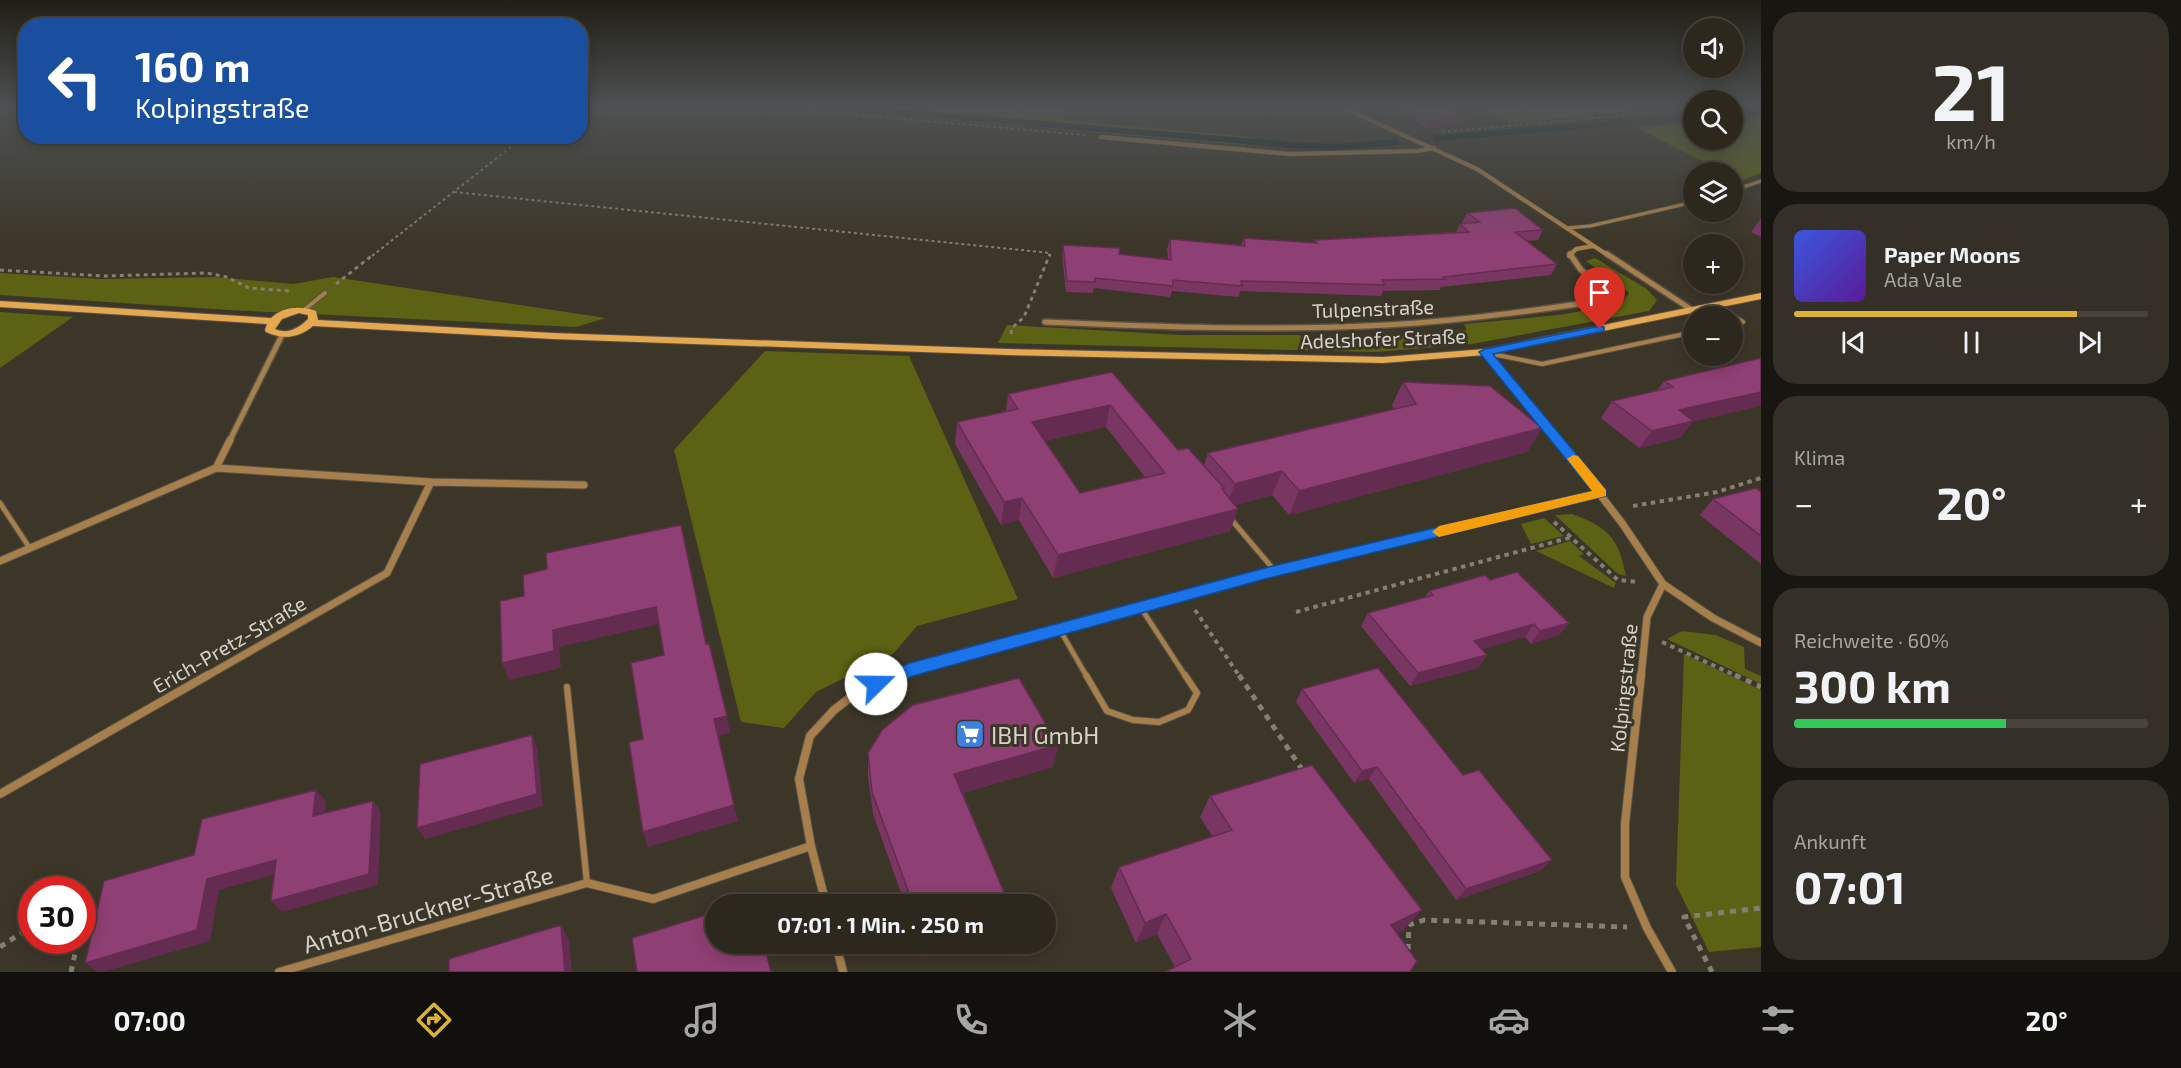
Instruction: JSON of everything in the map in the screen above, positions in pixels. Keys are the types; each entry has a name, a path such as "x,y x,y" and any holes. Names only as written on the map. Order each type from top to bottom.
{"street":[{"path":"1273,152 1360,152"},
{"path":"1443,152 1477,169 1686,306"},
{"name":"Tulpenstraße","path":"1045,322 1150,327 1259,327 1437,321 1542,309 1605,300 1613,295 1581,270 1569,255 1576,249 1593,246"},
{"name":"Adelshofer Straße","path":"1711,306 1761,296"},
{"path":"0,304 273,321 286,313 304,310 313,313 310,323 299,332 282,335 270,330 273,321"},
{"name":"Adelshofer Straße","path":"310,323 564,336 1253,360 1383,360 1485,352 1683,312"},
{"path":"216,468 282,335"},
{"path":"1485,352 1601,493 1663,584 1713,618 1761,643"},
{"path":"0,561 216,468 431,482 584,485"},
{"name":"Erich-Pretz-Straße","path":"0,794 387,573 431,482"},
{"path":"823,894 811,846 799,779 810,736 834,710 859,691 910,670 1185,595 1275,571 1601,493"},
{"name":"Kolpingstraße","path":"1663,584 1647,617 1625,824 1625,877 1647,928 1672,972"},
{"name":"Anton-Bruckner-Straße","path":"279,972 587,883 653,899 811,846"},
{"path":"838,954 843,972"}],"lane":[{"path":"1743,187 1761,181"},
{"path":"1566,228 1590,226 1683,205"},
{"path":"304,310 325,293"},
{"path":"1485,352 1542,364 1683,335"},
{"path":"0,503 29,548"},
{"path":"1222,509 1275,571"},
{"path":"1060,630 1107,711 1133,720 1158,722 1188,710 1197,693 1142,608"},
{"path":"567,687 587,883"}],"path":[{"path":"0,270 104,276 206,273 227,277 249,288 325,293 504,152"},
{"path":"454,192 1050,253 1024,317"},
{"path":"1612,508 1653,504 1706,494 1761,478"},
{"path":"1538,508 1618,580 1663,584"},
{"path":"1296,612 1572,537"},
{"path":"1185,595 1310,781"},
{"path":"1645,634 1761,687"},
{"path":"1712,972 1684,917 1761,908"},
{"path":"1402,916 1408,925 1407,960"},
{"path":"1408,925 1424,920 1647,928"},
{"path":"0,947 18,935"},
{"path":"71,972 75,954"}],"green space":[{"path":"1685,152 1761,152 1761,173 1743,180 1743,162 1704,162"},
{"path":"1595,258 1647,289 1657,300 1649,311 1472,344 1376,352 998,343 1007,325 1180,335 1300,335 1303,340 1467,330 1464,324 1559,315 1621,304 1629,293 1586,261"},
{"path":"0,273 102,279 214,277 293,284 333,277 606,318 576,327 229,310 0,295"},
{"path":"0,312 73,317 0,368"},
{"path":"765,351 909,356 1018,599 917,626 893,654 816,692 784,728 741,722 674,450"},
{"path":"1572,514 1595,524 1610,536 1619,552 1626,576 1618,574 1555,515"},
{"path":"1544,518 1564,536 1531,544 1521,524"},
{"path":"1570,541 1584,554 1579,556 1616,583 1614,588 1536,551"},
{"path":"1682,631 1715,635 1744,647 1745,669 1761,676 1761,684 1667,639"},
{"path":"1684,654 1761,690 1761,947 1709,952 1676,885"}],"building":[{"path":"1515,208 1543,230 1515,232 1557,264 1443,277 1445,279 1382,280 1385,285 1241,281 1242,286 1173,280 1173,286 1095,278 1095,282 1067,281 1063,245 1120,248 1119,254 1171,260 1170,239 1245,246 1244,238 1317,243 1315,240 1469,232 1460,224 1480,222 1467,213"},
{"path":"1761,358 1761,392 1679,410 1693,421 1652,431 1612,401 1673,387 1664,381 1727,366 1743,366 1743,362"},
{"path":"1112,372 1178,450 1188,448 1224,488 1222,489 1238,509 1058,555 1022,498 1004,502 957,422 1018,409 1008,394","holes":["1110,405 1165,473 1080,493 1032,422"]},
{"path":"1403,382 1490,386 1542,428 1299,491 1282,471 1235,484 1208,453 1416,404"},
{"path":"1756,488 1761,492 1761,536 1713,499"},
{"path":"681,525 706,644 709,643 727,716 714,719 734,805 643,832 629,742 643,739 631,663 664,655 656,607 553,630 554,651 502,663 500,601 524,596 523,575 547,569 546,553"},
{"path":"1517,572 1569,623 1540,631 1534,624 1474,641 1487,655 1418,673 1368,613 1433,595 1429,591 1485,575 1490,580"},
{"path":"1378,668 1463,775 1479,770 1552,860 1466,889 1377,767 1362,771 1302,689"},
{"path":"1019,678 1058,745 954,774 1005,894 909,894 872,792 868,753 882,730 913,705"},
{"path":"532,735 537,794 417,828 420,764"},
{"path":"1312,765 1422,910 1391,925 1417,961 1410,972 1165,972 1191,959 1166,914 1145,923 1119,867 1232,830 1210,796"},
{"path":"316,790 313,816 373,801 369,874 271,901 276,860 207,879 197,930 85,963 87,954 96,954 96,916 104,881 194,855 202,819"},
{"path":"705,915 705,954 766,954 771,972 637,972 632,938"},
{"path":"561,925 565,972 449,972 449,959"}],"slow traffic":[{"path":"1439,532 1601,493 1573,459"}],"place":[{"name":"IBH GmbH","path":"970,734"}],"route":[{"path":"876,684 910,670 1265,573 1601,493 1485,352 1600,329"}]}
